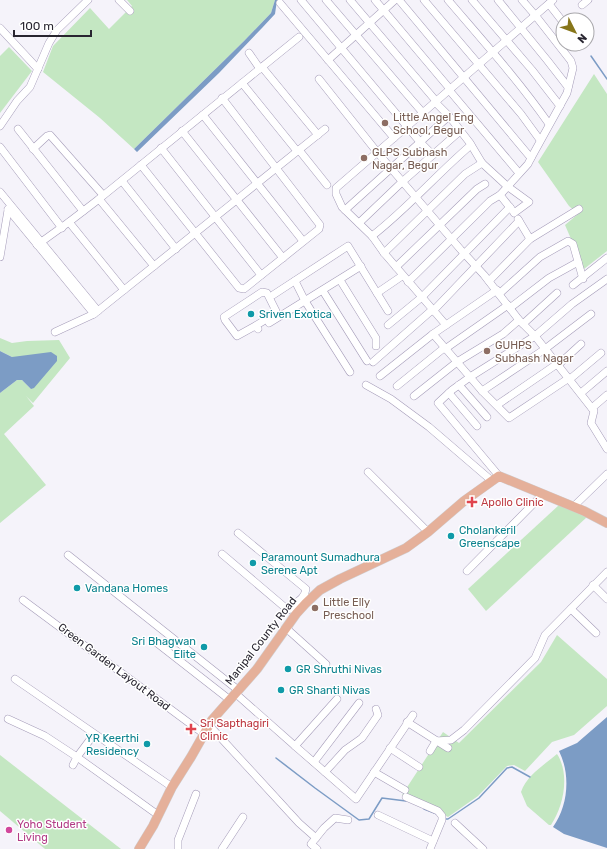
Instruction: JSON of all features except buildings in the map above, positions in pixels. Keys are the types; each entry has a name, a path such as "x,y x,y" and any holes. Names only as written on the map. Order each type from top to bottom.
{"main road":[{"path":"495,478 574,506 607,522"},
{"name":"Manipal County Road","path":"139,849 172,787 212,720 257,669 286,628 296,607 320,590 340,579 406,548 495,478"}],"street":[{"path":"0,126 17,101 30,87 57,30 88,0"},
{"path":"119,0 130,11"},
{"path":"302,0 420,142 433,155"},
{"path":"326,0 423,113"},
{"path":"350,0 449,116 471,145 482,163 529,202 512,210 464,254 422,297 388,325"},
{"path":"375,0 519,173"},
{"path":"328,60 395,0"},
{"path":"399,0 532,158"},
{"path":"424,0 521,114 540,140"},
{"path":"448,0 504,64 511,76 520,84 549,124"},
{"path":"472,0 560,106"},
{"path":"498,0 568,87"},
{"path":"408,282 490,201 500,194 528,164 567,93 573,68 571,61 536,15 522,0"},
{"path":"446,326 402,276 372,236 342,207 336,194 336,188 551,2 557,12"},
{"path":"280,3 394,138"},
{"path":"0,28 38,69"},
{"path":"39,243 83,212 202,114 299,37"},
{"path":"249,53 318,135"},
{"path":"319,80 402,182 489,281 521,322 535,336 581,393 594,411 591,423 607,449"},
{"path":"242,82 327,185"},
{"path":"141,165 239,288 244,289 320,229 320,225 222,98"},
{"path":"202,114 303,241"},
{"path":"345,210 449,116"},
{"path":"18,129 83,212"},
{"path":"55,332 96,313 325,129"},
{"path":"182,131 283,258"},
{"path":"359,223 402,182 460,131"},
{"path":"33,149 50,135 101,197 154,266"},
{"path":"372,236 471,145"},
{"path":"0,147 62,228"},
{"path":"161,148 261,275"},
{"path":"384,253 465,174 482,163"},
{"path":"122,181 176,249"},
{"path":"396,267 477,189 485,184"},
{"path":"0,192 96,313"},
{"path":"500,194 530,238"},
{"path":"0,199 8,210 39,243"},
{"path":"489,281 530,238 579,209"},
{"path":"0,257 8,210"},
{"path":"322,291 370,362 433,311 519,221"},
{"path":"69,222 124,290"},
{"path":"380,376 433,334 498,292 540,256 568,241 573,244 583,279"},
{"path":"273,295 348,246 388,312"},
{"path":"574,285 607,258"},
{"path":"397,386 445,348 509,307 549,278 578,262"},
{"path":"246,336 267,321 306,301 361,266"},
{"path":"377,293 402,276"},
{"path":"495,478 438,403 470,377 535,336 572,304 607,279"},
{"path":"340,280 376,338 376,346"},
{"path":"295,281 350,372"},
{"path":"256,328 237,336 224,317 262,292 265,292 276,309 275,314 267,321"},
{"path":"414,396 457,362 521,322 557,294"},
{"path":"482,391 545,349 591,314"},
{"path":"433,334 482,391 509,418 570,379 601,353"},
{"path":"497,406 558,364 581,344"},
{"path":"581,393 607,371"},
{"path":"366,385 391,399 495,478"},
{"path":"459,385 487,417"},
{"path":"449,393 477,426"},
{"path":"592,408 607,395"},
{"path":"368,472 428,532"},
{"path":"574,506 607,474"},
{"path":"467,571 543,494"},
{"path":"222,554 288,610 296,607 305,594 306,589 238,533"},
{"path":"68,555 234,694 356,799 413,715"},
{"path":"436,741 451,740 464,730 535,658 545,635 607,572"},
{"path":"593,585 607,599"},
{"name":"Green Garden Layout Road","path":"23,600 204,734"},
{"path":"571,608 596,633"},
{"path":"286,628 326,664"},
{"path":"156,643 234,694"},
{"path":"15,679 172,787"},
{"path":"295,746 337,698"},
{"path":"314,762 359,703"},
{"path":"325,772 338,760 345,750 362,738 378,715 376,709"},
{"path":"8,719 45,736 158,815"},
{"path":"408,722 448,748"},
{"path":"209,725 299,823 316,838"},
{"path":"73,765 89,741"},
{"path":"430,750 436,741"},
{"path":"390,748 419,767"},
{"path":"374,772 442,816 442,820 430,849"},
{"path":"178,849 178,840 196,794"},
{"path":"378,815 433,842"},
{"path":"222,849 243,817"},
{"path":"316,849 311,844 324,828 335,818 348,820"},
{"path":"455,823 483,849"}],"green space":[{"path":"127,0 275,0 271,13 134,149 100,118 43,72 53,46 90,8 109,29 132,6"},
{"path":"9,47 32,71 0,113 0,56"},
{"path":"594,74 607,94 607,251 584,269 565,225 578,214 569,206 538,162"},
{"path":"0,338 12,343 59,340 70,358 33,403 26,396 34,406 4,434 46,485 0,523 0,393 17,380 22,380 31,389 23,357 12,357 0,351"},
{"path":"559,505 587,517 486,611 468,589"},
{"path":"557,635 607,679 607,706 574,735 552,742 525,771 514,765 507,766 478,796 448,817 402,795 443,732 459,743 541,662"},
{"path":"557,754 563,771 564,790 556,817 551,825 549,825 527,806 521,792 527,780 541,766"},
{"path":"0,755 121,849 45,849 0,811"}],"water":[{"path":"275,0 277,0 275,14 219,73 137,152 134,149 271,13"},
{"path":"0,351 12,357 51,352 57,356 57,361 34,388 31,389 22,380 17,380 0,393"},
{"path":"607,717 607,848 564,834 553,827 562,810 566,790 565,770 559,751 577,743"}],"waterway":[{"path":"591,56 607,79"},
{"path":"276,758 359,820 369,819 382,798 406,801"},
{"path":"446,819 479,798 507,768 512,767 530,777"},
{"path":"424,809 437,814"}],"place":[{"name":"Little Angel Eng School, Begur","path":"385,123"},
{"name":"GLPS Subhash Nagar, Begur","path":"364,158"},
{"name":"Sriven Exotica","path":"251,314"},
{"name":"GUHPS Subhash Nagar","path":"487,351"},
{"name":"Apollo Clinic","path":"472,502"},
{"name":"Cholankeril Greenscape","path":"451,536"},
{"name":"Paramount Sumadhura Serene Apt","path":"253,563"},
{"name":"Vandana Homes","path":"77,588"},
{"name":"Little Elly Preschool","path":"315,608"},
{"name":"Sri Bhagwan Elite","path":"204,647"},
{"name":"GR Shruthi Nivas","path":"288,669"},
{"name":"GR Shanti Nivas","path":"281,690"},
{"name":"Sri Sapthagiri Clinic","path":"191,729"},
{"name":"YR Keerthi Residency","path":"147,744"},
{"name":"Yoho Student Living","path":"9,830"}]}
